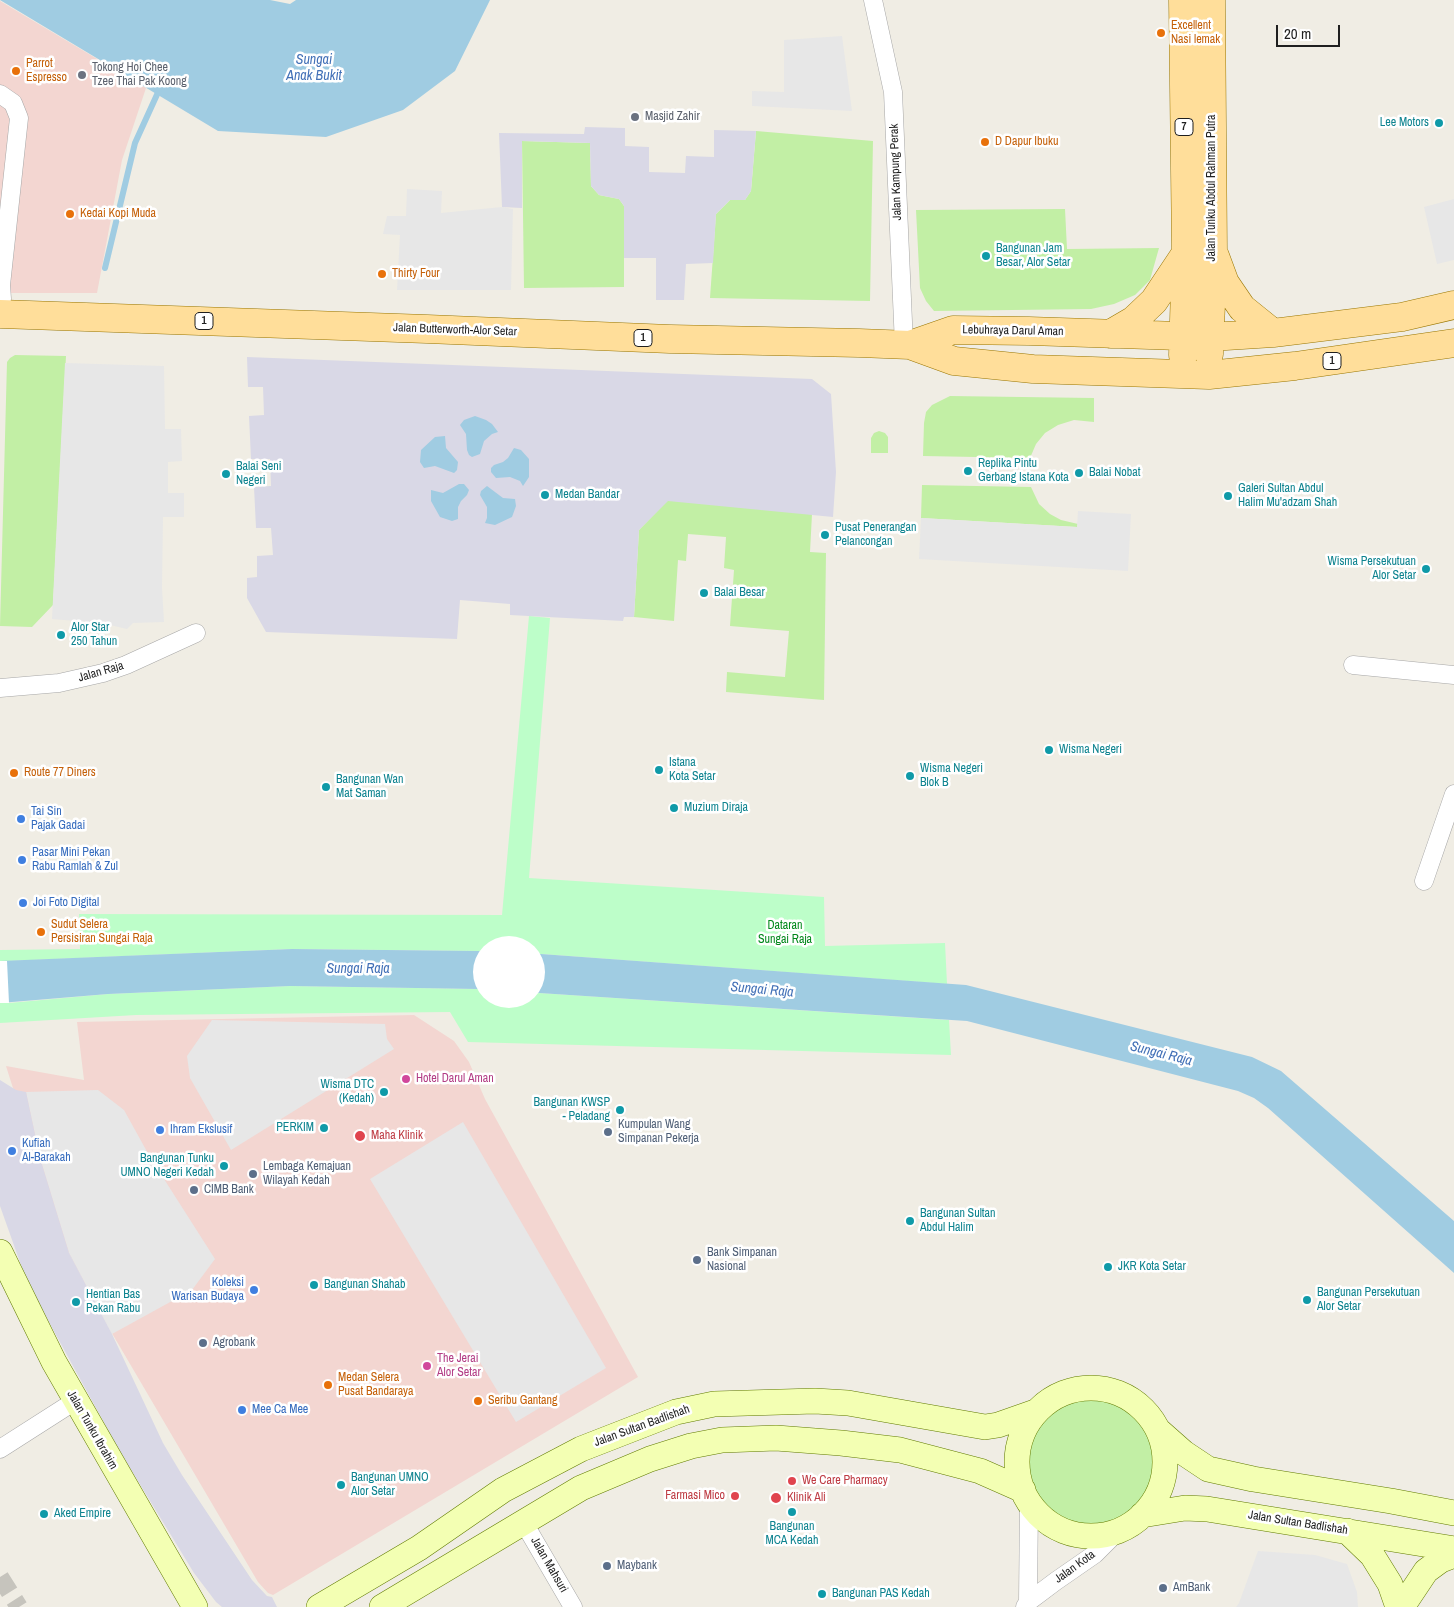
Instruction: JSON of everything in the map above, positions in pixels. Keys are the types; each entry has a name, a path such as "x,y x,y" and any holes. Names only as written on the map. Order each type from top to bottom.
{"main road":[{"name":"Jalan Tunku Abdul Rahman Putra","path":"1183,0 1186,253 1197,336 1196,374"},
{"name":"Jalan Tunku Abdul Rahman Putra","path":"1197,336 1213,253 1212,0"},
{"path":"1110,334 1134,320 1154,301 1186,253"},
{"path":"1213,253 1225,282 1242,308 1273,333"},
{"name":"Lebuhraya Darul Aman","path":"907,345 953,330 1197,336 1273,333 1402,317 1454,305"},
{"name":"Jalan Butterworth-Alor Setar","path":"0,314 427,328 670,339 859,342 907,345"},
{"name":"1","path":"907,345 954,361 1033,369 1196,374 1334,361 1454,343"},
{"name":"Jalan Tunku Ibrahim","path":"0,1252 75,1401 195,1606"},
{"path":"1158,1430 1163,1445 1164,1475 1156,1497 1132,1524 1120,1530 1095,1536 1069,1532 1047,1520 1026,1496 1017,1471 1017,1455 1023,1432 1040,1407 1064,1392 1091,1387 1118,1392 1142,1408 1158,1430 1184,1453 1208,1469 1253,1479 1454,1513"},
{"name":"Jalan Sultan Badlishah","path":"319,1607 418,1548 502,1490 581,1449 676,1412 714,1404 815,1401 848,1403 984,1427 1035,1412"},
{"path":"382,1607 582,1488 650,1459 691,1446 722,1440 776,1438 841,1442 900,1450 971,1468 1026,1496"},
{"name":"Jalan Sultan Badlishah","path":"1142,1515 1185,1508 1207,1509 1454,1549"},
{"path":"1347,1531 1372,1555 1390,1584 1400,1607"},
{"path":"1400,1607 1426,1571 1441,1560 1454,1554"}],"street":[{"name":"Jalan Kampung Perak","path":"873,0 893,92 907,345"},
{"path":"0,94 13,103 19,118 1,284 2,299 0,302"},
{"name":"Jalan Raja","path":"0,688 59,683 103,674 196,633"},
{"path":"1353,665 1454,675"},
{"path":"1424,882 1454,794"},
{"path":"0,1449 75,1401"},
{"name":"Jalan Kota","path":"1026,1496 1027,1604"},
{"name":"Jalan Mahsuri","path":"524,1522 573,1607"},
{"name":"Jalan Kota","path":"1027,1604 1095,1554 1120,1530"}],"shaded area":[{"path":"0,1 146,88 122,160 97,293 0,293"},
{"path":"842,36 852,111 752,106 752,91 784,92 784,40"},
{"path":"585,127 625,128 625,146 649,147 649,172 685,173 686,156 714,157 714,130 756,131 751,191 745,200 730,200 716,214 713,263 686,264 684,300 656,300 656,258 624,258 624,206 619,199 599,195 591,186 590,143 522,141 522,208 502,207 499,133 584,134"},
{"path":"407,189 442,191 441,213 502,207 513,209 511,290 397,290 400,235 383,234 387,216 406,216"},
{"path":"1454,199 1454,260 1437,264 1424,207"},
{"name":"Medan Bandar","path":"247,357 812,379 831,394 836,472 833,517 668,501 639,530 634,617 624,617 623,621 510,615 510,604 460,600 457,639 266,632 247,598 247,578 257,577 257,556 273,555 271,528 256,528 254,487 271,486 270,459 251,459 249,416 264,415 263,387 248,387"},
{"path":"65,363 164,366 165,429 181,429 182,461 168,462 168,493 184,493 184,517 163,517 162,588 164,622 133,623 127,629 102,623 52,619"},
{"path":"1078,511 1131,514 1128,571 919,559 921,518 1077,527"},
{"path":"414,1015 454,1041 469,1062 485,1099 638,1377 273,1595 268,1593 258,1582 113,1335 69,1254 51,1208 6,1066 84,1080 77,1022"},
{"path":"212,1020 385,1024 387,1039 394,1049 231,1150 190,1078 187,1056"},
{"path":"0,1080 16,1090 26,1092 40,1158 69,1253 112,1334 163,1443 252,1580 267,1596 272,1597 277,1607 222,1607 216,1602 194,1573 119,1450 27,1282 0,1206"},
{"path":"98,1090 124,1110 150,1157 215,1259 192,1290 112,1334 69,1253 40,1158 26,1092"},
{"path":"463,1122 606,1368 516,1422 370,1179"},
{"path":"1258,1551 1315,1555 1347,1564 1357,1592 1358,1607 1236,1607"}],"green space":[{"path":"756,131 873,141 870,301 710,298 716,214 730,200 745,200 751,191"},
{"path":"522,141 590,143 591,186 599,195 619,199 624,206 624,287 524,288"},
{"path":"1065,209 1067,249 1159,248 1150,280 1135,295 1114,304 1091,309 934,311 926,301 920,288 916,210"},
{"path":"15,355 66,356 53,605 32,627 0,626 7,362"},
{"path":"950,396 1094,398 1094,422 1074,420 1058,425 1045,433 1036,444 1030,458 923,456 926,412 932,405"},
{"path":"879,431 885,433 888,437 888,453 871,453 871,438 874,433"},
{"path":"922,485 1031,487 1039,504 1050,514 1061,520 1078,524 1077,527 921,518"},
{"path":"668,500 812,514 810,552 826,553 824,700 726,692 727,672 785,677 789,631 730,626 734,570 724,568 726,537 688,534 686,561 678,560 674,621 634,617 639,530"},
{"name":"Dataran Sungai Raja","path":"529,616 550,618 529,878 824,897 825,946 945,943 947,984 541,954 539,993 949,1020 951,1055 468,1042 450,1012 136,1015 0,1023 0,950 80,949 79,914 502,915","holes":["292,949 479,951 477,989 290,986 108,994 9,1003 8,961"]},
{"path":"1092,1399 1116,1404 1136,1418 1150,1438 1155,1462 1150,1486 1136,1506 1116,1520 1092,1525 1068,1520 1048,1506 1034,1486 1029,1462 1034,1438 1048,1418 1068,1404"}],"water":[{"name":"Sungai Anak Bukit","path":"0,0 270,0 290,4 296,0 490,0 455,71 403,110 326,137 218,131"},
{"path":"475,416 492,424 498,432 492,434 484,441 480,454 472,457 467,450 466,434 460,425 464,420"},
{"path":"445,436 446,448 458,462 457,470 454,473 435,466 424,468 420,462 421,450 435,437"},
{"path":"514,448 521,450 529,459 529,477 523,486 520,481 510,477 496,478 491,472 491,468 508,458"},
{"path":"459,484 464,484 469,490 458,507 458,519 452,521 440,517 431,501 431,490 443,493"},
{"path":"487,486 503,498 515,499 516,506 512,517 495,525 485,523 487,507 480,495 481,491"},
{"name":"Sungai Raja","path":"292,949 480,951 541,954 966,985 1252,1057 1281,1071 1454,1221 1454,1273 1268,1108 1254,1098 1238,1091 967,1021 478,989 290,986 108,994 0,1003 0,961"}],"pier":[{"path":"509,936 529,942 539,952 545,972 539,992 529,1002 509,1008 489,1002 479,992 473,972 479,952 489,942"},
{"path":"0,961 7,961 9,1003 0,1003"}],"waterway":[{"path":"105,268 135,143 160,88"}],"tunnel":[{"path":"0,1577 19,1607"}],"place":[{"name":"Excellent Nasi lemak","path":"1161,33"},
{"name":"Parrot Espresso","path":"16,71"},
{"name":"Tokong Hoi Chee Tzee Thai Pak Koong","path":"82,75"},
{"name":"Masjid Zahir","path":"635,117"},
{"name":"Lee Motors","path":"1439,123"},
{"name":"D Dapur Ibuku","path":"985,142"},
{"name":"Kedai Kopi Muda","path":"70,214"},
{"name":"Bangunan Jam Besar, Alor Setar","path":"986,256"},
{"name":"Thirty Four","path":"382,274"},
{"name":"Replika Pintu Gerbang Istana Kota","path":"968,471"},
{"name":"Balai Nobat","path":"1079,473"},
{"name":"Balai Seni Negeri","path":"226,474"},
{"name":"Medan Bandar","path":"545,495"},
{"name":"Galeri Sultan Abdul Halim Mu'adzam Shah","path":"1228,496"},
{"name":"Pusat Penerangan Pelancongan","path":"825,535"},
{"name":"Wisma Persekutuan Alor Setar","path":"1426,569"},
{"name":"Balai Besar","path":"704,593"},
{"name":"Alor Star 250 Tahun","path":"61,635"},
{"name":"Wisma Negeri","path":"1049,750"},
{"name":"Istana Kota Setar","path":"659,770"},
{"name":"Route 77 Diners","path":"14,773"},
{"name":"Wisma Negeri Blok B","path":"910,776"},
{"name":"Bangunan Wan Mat Saman","path":"326,787"},
{"name":"Muzium Diraja","path":"674,808"},
{"name":"Tai Sin Pajak Gadai","path":"21,819"},
{"name":"Pasar Mini Pekan Rabu Ramlah & Zul","path":"22,860"},
{"name":"Joi Foto Digital","path":"23,903"},
{"name":"Sudut Selera Persisiran Sungai Raja","path":"41,932"},
{"name":"Hotel Darul Aman","path":"406,1079"},
{"name":"Wisma DTC (Kedah)","path":"384,1092"},
{"name":"Bangunan KWSP - Peladang","path":"620,1110"},
{"name":"PERKIM","path":"324,1128"},
{"name":"Ihram Ekslusif","path":"160,1130"},
{"name":"Kumpulan Wang Simpanan Pekerja","path":"608,1132"},
{"name":"Maha Klinik","path":"360,1136"},
{"name":"Kufiah Al-Barakah","path":"12,1151"},
{"name":"Bangunan Tunku UMNO Negeri Kedah","path":"224,1166"},
{"name":"Lembaga Kemajuan Wilayah Kedah","path":"253,1174"},
{"name":"CIMB Bank","path":"194,1190"},
{"name":"Bangunan Sultan Abdul Halim","path":"910,1221"},
{"name":"Bank Simpanan Nasional","path":"697,1260"},
{"name":"JKR Kota Setar","path":"1108,1267"},
{"name":"Bangunan Shahab","path":"314,1285"},
{"name":"Koleksi Warisan Budaya","path":"254,1290"},
{"name":"Bangunan Persekutuan Alor Setar","path":"1307,1300"},
{"name":"Hentian Bas Pekan Rabu","path":"76,1302"},
{"name":"Agrobank","path":"203,1343"},
{"name":"The Jerai Alor Setar","path":"427,1366"},
{"name":"Medan Selera Pusat Bandaraya","path":"328,1385"},
{"name":"Seribu Gantang","path":"478,1401"},
{"name":"Mee Ca Mee","path":"242,1410"},
{"name":"We Care Pharmacy","path":"792,1481"},
{"name":"Bangunan UMNO Alor Setar","path":"341,1485"},
{"name":"Farmasi Mico","path":"735,1496"},
{"name":"Klinik Ali","path":"776,1498"},
{"name":"Bangunan MCA Kedah","path":"792,1512"},
{"name":"Aked Empire","path":"44,1514"},
{"name":"Maybank","path":"607,1566"},
{"name":"AmBank","path":"1163,1588"},
{"name":"Bangunan PAS Kedah","path":"822,1594"}]}
